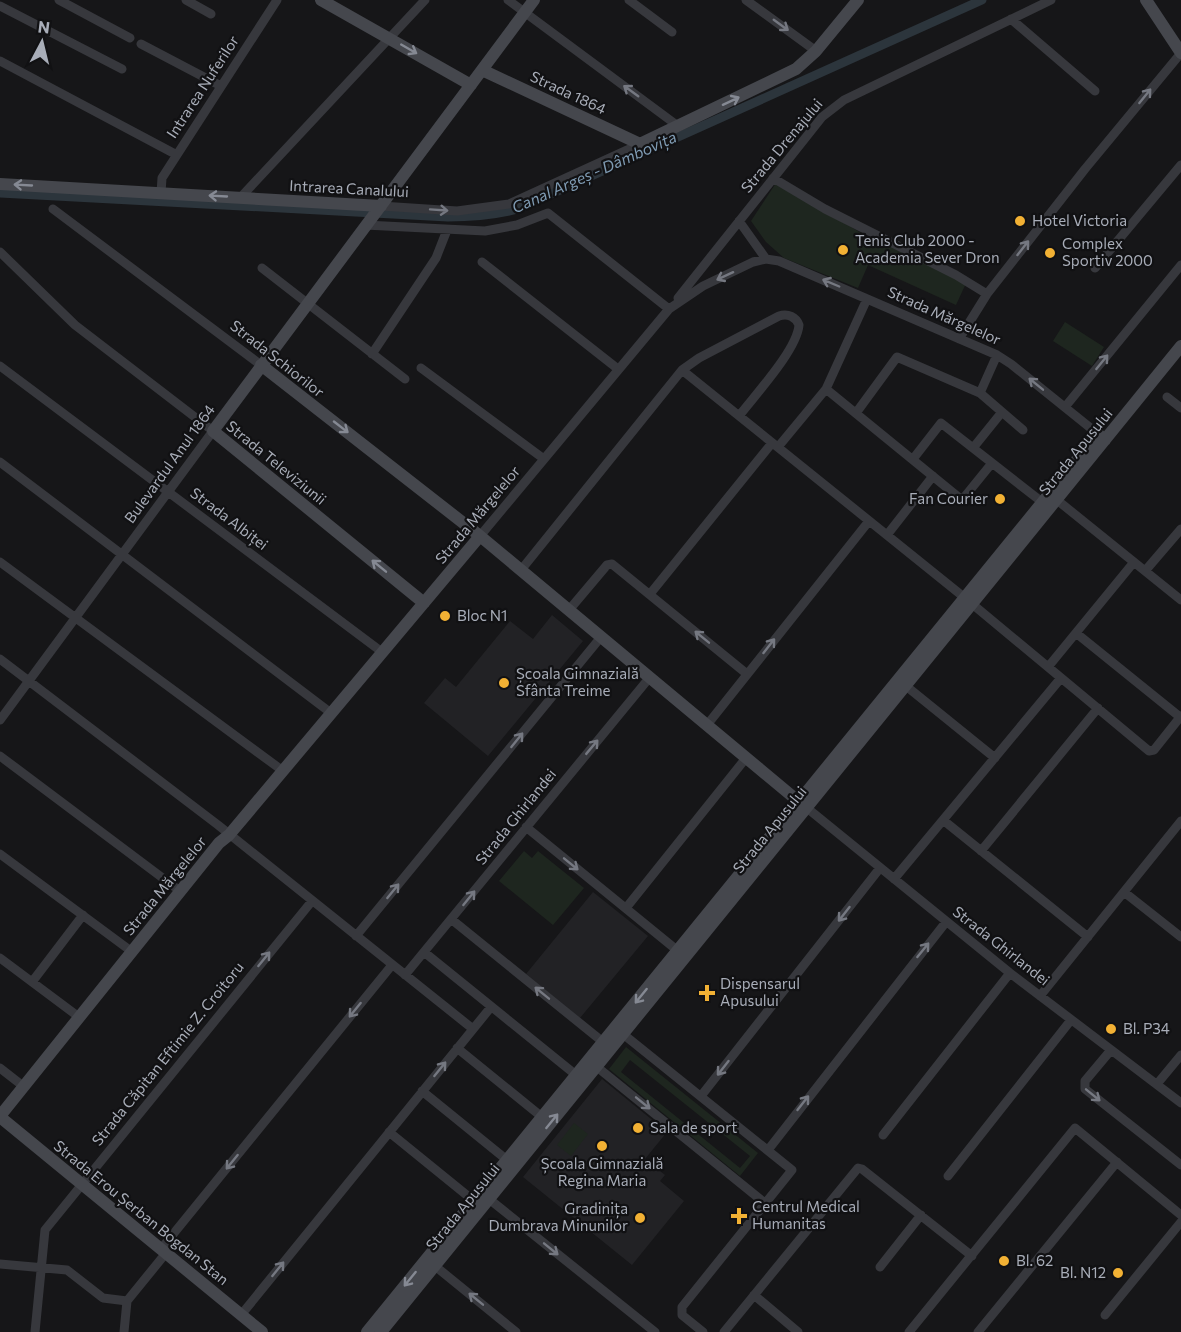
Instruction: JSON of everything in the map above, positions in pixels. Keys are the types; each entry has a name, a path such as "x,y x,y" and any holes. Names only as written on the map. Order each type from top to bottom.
{"street":[{"path":"58,0 130,38"},
{"path":"186,0 211,14"},
{"name":"Intrarea Nuferilor","path":"161,193 162,178 277,0"},
{"path":"321,0 471,85"},
{"path":"240,198 425,0"},
{"path":"508,0 678,126"},
{"path":"381,206 534,0"},
{"path":"629,0 672,32"},
{"path":"746,0 816,51"},
{"name":"Intrarea Canalului","path":"0,184 456,211 509,204 786,75 816,51 858,0"},
{"name":"Strada Drenajului","path":"669,309 831,108 1052,0"},
{"path":"959,339 987,294 1085,169 1181,53 1146,0"},
{"path":"0,6 122,69"},
{"path":"1011,19 1095,91"},
{"path":"141,44 221,86"},
{"path":"0,61 177,155"},
{"name":"Strada 1864","path":"482,70 640,144"},
{"path":"1095,268 1181,165"},
{"path":"773,178 825,210 956,275 987,294"},
{"name":"Bulevardul Anul 1864","path":"0,720 381,206"},
{"name":"Strada Schiorilor","path":"53,209 261,365 480,536"},
{"path":"365,225 447,230 498,230 548,213 669,309"},
{"path":"739,221 766,259"},
{"path":"372,354 436,258 447,230"},
{"name":"Strada Televiziunii","path":"0,252 75,325 213,431 424,603"},
{"name":"Strada Mărgelelor","path":"0,1116 219,843 229,835 283,771 618,369 669,309 703,286 753,262 766,259 779,261 997,355 1101,437"},
{"path":"482,262 618,369"},
{"path":"1065,407 1181,265"},
{"path":"262,268 405,379"},
{"path":"650,594 775,445 826,389 867,299"},
{"path":"520,570 682,370 699,358 779,316 793,317 800,325 797,336 782,361 739,416"},
{"name":"Strada Apusului","path":"803,805 906,686 1042,502 1181,346"},
{"path":"980,393 997,355"},
{"path":"856,413 897,357 980,393 1023,430"},
{"name":"Strada Albiței","path":"0,366 382,652"},
{"path":"421,368 544,459"},
{"path":"682,370 1152,752 1181,716 1076,633"},
{"path":"826,389 963,500 992,463"},
{"path":"1167,397 1181,408"},
{"path":"973,448 1002,412"},
{"path":"913,459 941,423 1042,502 1057,500 1181,600"},
{"name":"Strada Apusului","path":"381,1332 435,1266 542,1117 576,1075 607,1045 968,602 1057,500 1101,437"},
{"path":"0,462 331,713"},
{"path":"887,535 933,476"},
{"path":"707,725 869,521"},
{"path":"1145,571 1181,529"},
{"name":"Strada Ghirlandei","path":"480,536 946,922 1181,1103"},
{"path":"0,562 283,771"},
{"path":"1048,667 1134,562"},
{"path":"569,610 609,564 614,565 747,674"},
{"path":"356,936 602,637"},
{"path":"0,659 229,835 472,1029"},
{"name":"Strada Ghirlandei","path":"405,975 650,677"},
{"path":"894,879 1061,678"},
{"path":"906,686 995,758"},
{"path":"981,851 1098,708"},
{"path":"0,756 180,891"},
{"path":"626,908 746,758"},
{"path":"943,820 1088,937"},
{"path":"1041,996 1181,821"},
{"path":"526,827 682,954"},
{"path":"0,854 131,951"},
{"path":"701,1096 880,868"},
{"path":"1124,892 1181,937"},
{"name":"Strada Căpitan Eftimie Z. Croitoru","path":"35,1332 45,1230 312,901"},
{"path":"33,982 83,915"},
{"path":"452,919 607,1045"},
{"path":"768,1150 946,922"},
{"path":"424,952 576,1075"},
{"path":"0,958 79,1017"},
{"path":"124,1332 127,1301 164,1251 392,965"},
{"path":"883,1135 1010,973"},
{"path":"241,1314 491,1007"},
{"path":"948,1176 1071,1020"},
{"path":"619,1030 792,1170 682,1307 682,1315 703,1332"},
{"name":"Strada Apusului","path":"511,1163 597,1067 607,1045"},
{"path":"457,1048 542,1117"},
{"path":"1111,1050 1085,1081 1085,1089 1181,1165"},
{"path":"1157,1084 1181,1054"},
{"path":"597,1067 766,1204"},
{"path":"0,1068 23,1086"},
{"path":"422,1091 511,1163"},
{"name":"Strada Erou Șerban Bogdan Stan","path":"0,1116 262,1332"},
{"path":"909,1332 1075,1128 1181,1215"},
{"path":"389,1132 654,1332"},
{"path":"978,1332 1117,1162"},
{"path":"724,1332 858,1168 972,1256"},
{"name":"Strada Apusului","path":"367,1332 482,1203"},
{"path":"880,1267 921,1215"},
{"path":"1106,1316 1181,1222"},
{"path":"0,1264 67,1270 103,1298 127,1301"},
{"path":"435,1266 516,1332"},
{"path":"754,1295 798,1332"}],"shaded area":[{"name":"Tenis Club 2000 - Academia Sever Dron","path":"776,183 873,240 877,234 968,279 956,305 868,265 858,288 784,258 766,242 751,221"},
{"path":"1065,322 1104,347 1092,366 1053,341"},
{"name":"Școala Gimnazială Sfânta Treime","path":"552,615 583,641 488,756 424,703 445,678 456,687 510,621 533,639"},
{"path":"524,851 532,858 538,851 584,888 553,925 499,881"},
{"path":"593,892 648,936 580,1018 526,974"},
{"path":"626,1047 758,1153 740,1176 609,1069","holes":["630,1060 750,1156 740,1168 621,1072"]},
{"name":"Școala Gimnazială Regina Maria","path":"602,1079 667,1132 645,1159 665,1175 660,1181 684,1201 632,1265 523,1177"},
{"path":"574,1123 588,1134 571,1156 557,1145"}],"waterway":[{"name":"Canal Argeș - Dâmbovița","path":"0,193 448,217 501,213 518,209 982,0"}],"place":[{"name":"Hotel Victoria","path":"1020,221"},
{"name":"Tenis Club 2000 - Academia Sever Dron","path":"843,250"},
{"name":"Complex Sportiv 2000","path":"1050,253"},
{"name":"Fan Courier","path":"1000,499"},
{"name":"Bloc N1","path":"445,616"},
{"name":"Școala Gimnazială Sfânta Treime","path":"504,683"},
{"name":"Dispensarul Apusului","path":"707,993"},
{"name":"Bl. P34","path":"1111,1029"},
{"name":"Sala de sport","path":"638,1128"},
{"name":"Școala Gimnazială Regina Maria","path":"602,1146"},
{"name":"Centrul Medical Humanitas","path":"739,1216"},
{"name":"Gradinița Dumbrava Minunilor","path":"640,1218"},
{"name":"Bl. 62","path":"1004,1261"},
{"name":"Bl. N12","path":"1118,1273"}]}
